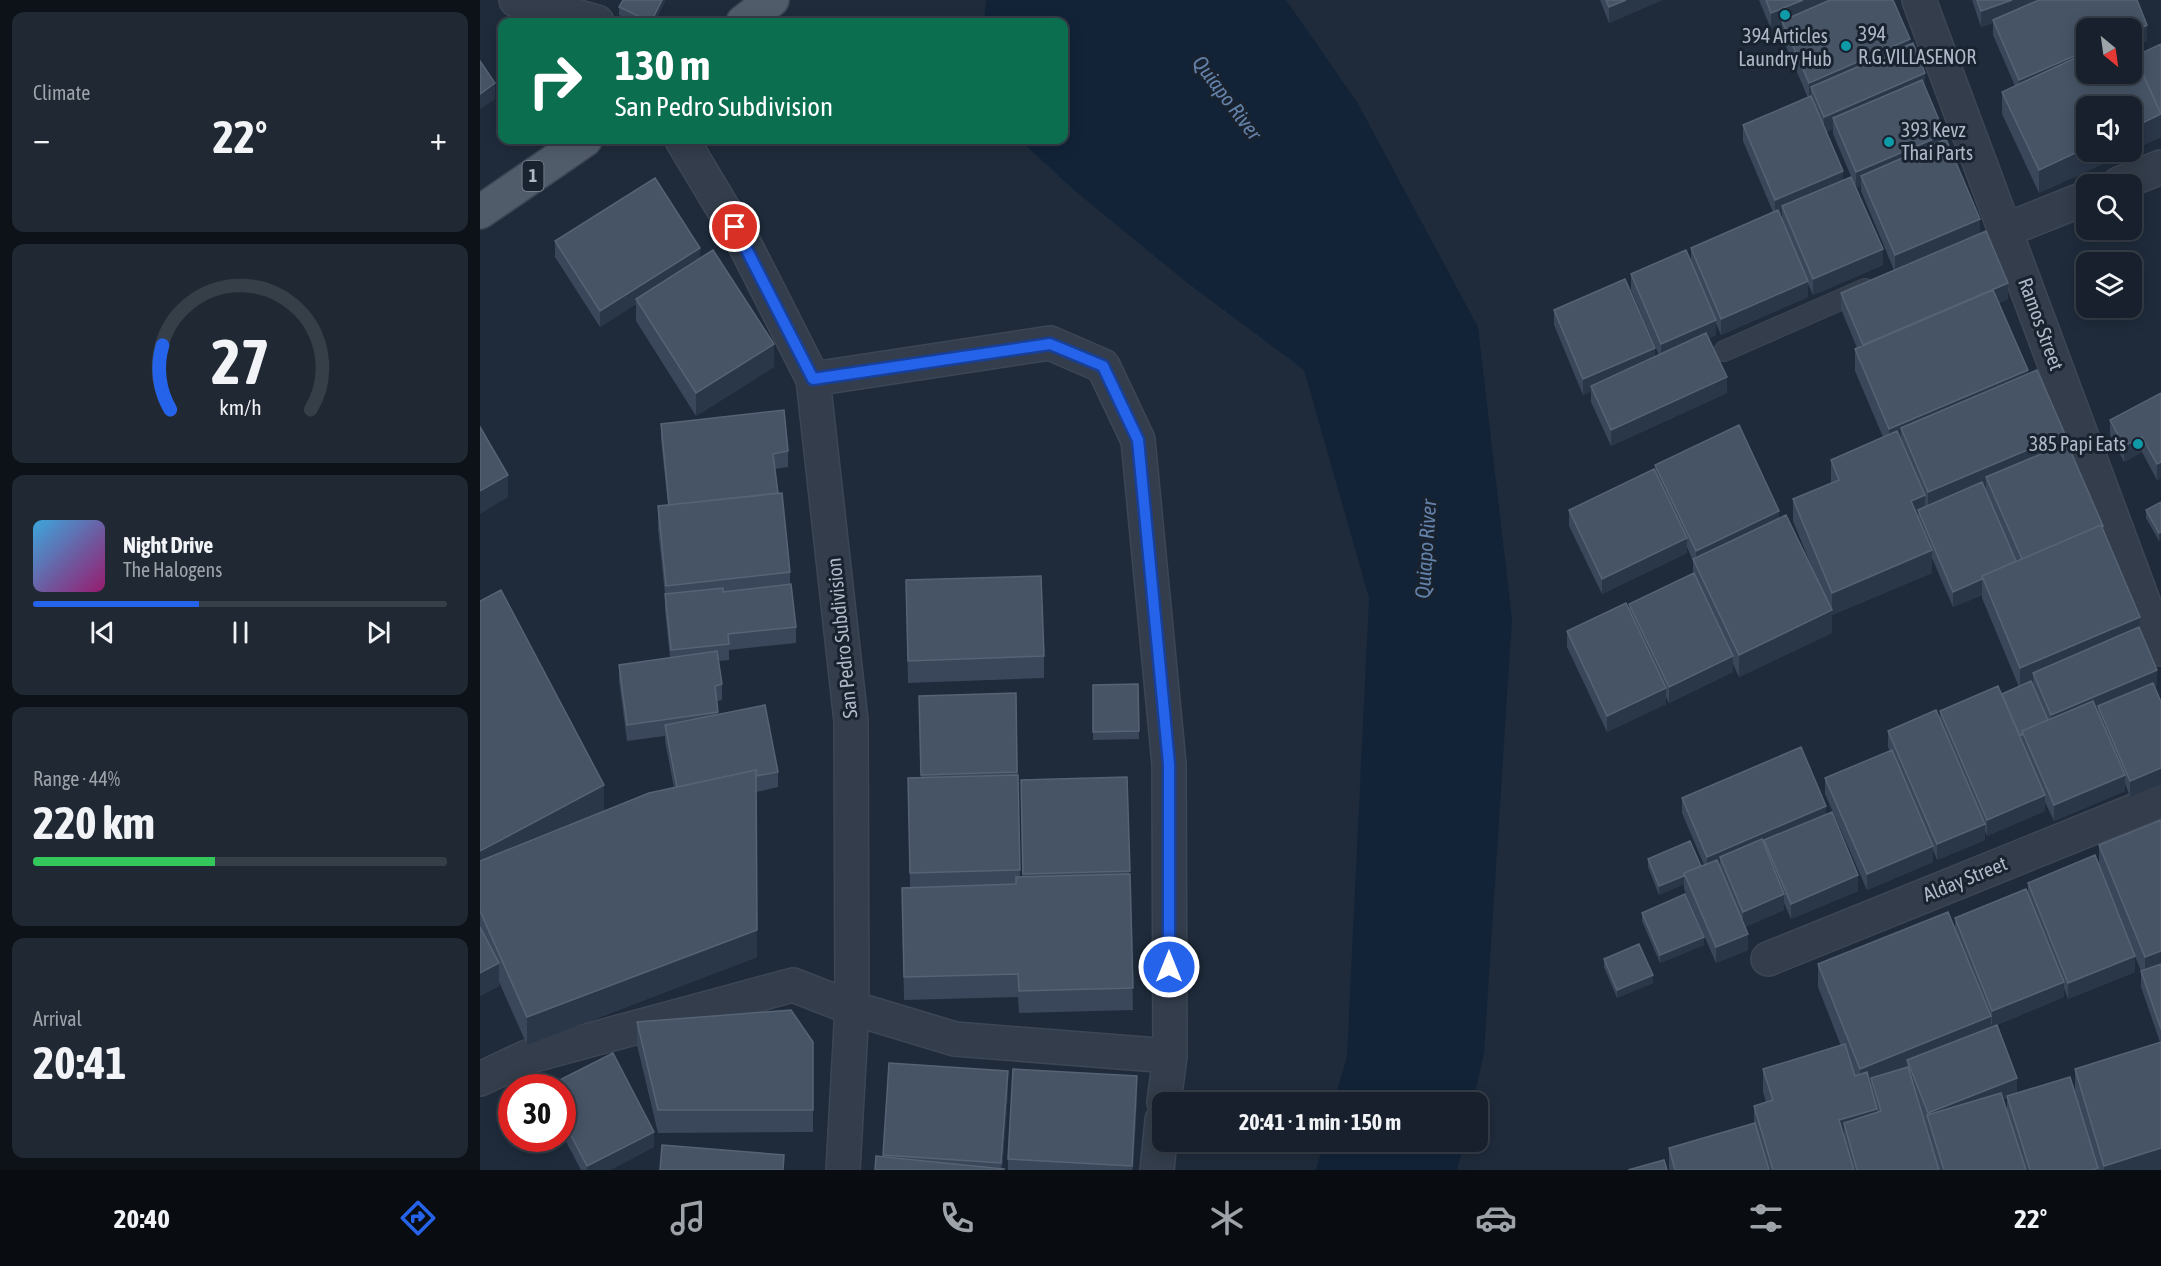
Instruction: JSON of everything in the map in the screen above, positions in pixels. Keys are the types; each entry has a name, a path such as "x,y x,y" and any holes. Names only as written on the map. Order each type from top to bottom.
{"main road":[{"path":"748,18 772,0"},
{"name":"1","path":"480,212 579,144"}],"street":[{"path":"516,0 582,18"},
{"name":"Ramos Street","path":"1919,0 1996,235 2161,650"},
{"name":"San Pedro Subdivision","path":"684,144 745,245 813,379 851,721 852,1008 843,1170"},
{"path":"2142,175 2161,167"},
{"path":"1996,235 2076,202"},
{"path":"813,379 1050,344 1103,366 1138,440 1169,764 1170,1056 1165,1092"},
{"name":"Alday Street","path":"1768,959 2161,800"},
{"path":"480,1079 527,1057 793,985 852,1008 955,1039 1170,1056"},
{"path":"1157,1170 1159,1152"}],"lane":[{"path":"1724,351 1878,284"}],"water":[{"name":"Quiapo River","path":"986,0 1286,0 1357,102 1478,327 1512,619 1484,1053 1475,1092 1337,1092 1347,1056 1369,598 1304,370 1185,281 1075,191 1024,144 1068,144 1068,18 984,18"},
{"path":"1321,1152 1462,1152 1457,1170 1316,1170"}],"building":[{"path":"623,0 662,0 653,18 642,18 619,7"},
{"path":"1606,0 1626,0 1609,7"},
{"path":"1766,0 1803,0 1771,13"},
{"name":"394 R.G.VILLASENOR","path":"1830,0 1893,0 1910,39 1809,83 1782,21"},
{"path":"1977,0 2012,0 1981,11"},
{"path":"2039,0 2137,0 2147,25 2142,27 2142,18 2076,18 2076,55 2019,80 1993,20"},
{"path":"1913,43 1925,73 1824,117 1811,87"},
{"path":"2161,44 2161,114 2142,72 2142,53"},
{"path":"2076,58 2076,84 2142,84 2142,73 2161,114 2142,123 2142,96 2076,96 2076,153 2039,170 2002,92"},
{"path":"480,61 495,83 480,94"},
{"name":"393 Kevz Thai Parts","path":"1922,80 1945,134 1856,172 1833,118"},
{"path":"1811,96 1843,171 1775,200 1743,125"},
{"path":"1946,139 1980,219 1895,255 1861,176"},
{"path":"1851,177 1883,249 1813,279 1782,206"},
{"path":"655,178 700,248 600,311 555,241"},
{"path":"1778,210 1808,281 1721,319 1691,248"},
{"path":"1986,231 2008,283 1863,345 1841,293"},
{"path":"713,250 774,344 696,393 636,299"},
{"path":"1686,250 1716,320 1661,344 1631,274"},
{"path":"1625,279 1655,348 1583,379 1554,310"},
{"path":"1993,290 2028,370 1889,429 1855,349"},
{"path":"1706,333 1727,377 1611,430 1591,386"},
{"path":"2037,370 2065,434 1928,492 1901,428"},
{"name":"385 Papi Eats","path":"2161,393 2161,462 2157,464 2142,437 2124,446 2110,420"},
{"path":"784,410 788,451 773,454 778,493 669,505 661,424"},
{"path":"1739,425 1779,511 1696,551 1655,465"},
{"path":"480,427 508,475 480,491"},
{"path":"1897,431 1925,495 1911,501 1932,550 1832,593 1793,499 1839,480 1831,460"},
{"path":"2067,443 2103,526 2022,559 1986,477"},
{"path":"1654,469 1687,538 1602,579 1569,510"},
{"path":"1982,482 2016,561 1953,592 1918,510"},
{"path":"782,493 790,572 666,586 658,506"},
{"path":"2161,502 2161,532 2159,533 2146,510"},
{"path":"1786,515 1832,610 1739,655 1693,559"},
{"path":"2101,525 2140,617 2020,668 1982,576"},
{"path":"1694,573 1733,656 1669,687 1629,604"},
{"path":"1041,576 1044,656 908,661 906,580"},
{"path":"791,584 796,627 728,634 729,644 671,650 665,594 723,588 723,592"},
{"path":"501,590 604,785 480,851 480,601"},
{"path":"1626,603 1666,688 1607,716 1567,631"},
{"path":"2139,627 2157,670 2051,715 2033,673"},
{"path":"717,651 722,684 715,686 718,712 627,725 619,665"},
{"path":"2031,681 2048,720 2022,731 2020,736 2002,694"},
{"path":"2153,683 2161,702 2161,768 2130,781 2098,706"},
{"path":"1138,684 1139,731 1093,732 1093,685"},
{"path":"1998,686 2045,795 1987,820 1940,711"},
{"path":"1016,693 1017,772 921,775 919,696"},
{"path":"2093,701 2125,775 2054,805 2022,731"},
{"path":"765,705 778,772 756,776 756,770 677,787 665,725"},
{"path":"1936,710 1985,824 1937,844 1888,731"},
{"path":"1801,747 1826,806 1707,857 1682,798"},
{"path":"1892,750 1933,846 1867,874 1825,778"},
{"path":"756,770 757,930 527,1017 480,911 480,861 649,793"},
{"path":"1018,775 1020,870 910,873 908,778"},
{"path":"1127,777 1130,871 1023,874 1021,780"},
{"path":"1832,812 1858,875 1791,904 1764,840"},
{"path":"2161,820 2161,951 2145,957 2099,845"},
{"path":"1762,839 1784,894 1743,912 1720,857"},
{"path":"1690,841 1701,866 1659,886 1648,859"},
{"path":"2095,855 2135,956 2068,983 2028,883"},
{"path":"1717,860 1748,934 1716,947 1684,873"},
{"path":"1130,874 1133,988 1019,991 1018,974 904,977 902,888 1016,884 1016,877"},
{"path":"2026,889 2064,982 1992,1011 1955,918"},
{"path":"1685,894 1704,937 1660,955 1642,913"},
{"path":"1948,912 1991,1016 1860,1069 1818,964"},
{"path":"480,927 499,963 480,973"},
{"path":"1639,944 1653,975 1617,990 1604,959"},
{"path":"2161,964 2161,1029 2141,971"},
{"path":"791,1010 813,1042 813,1110 658,1110 637,1022"},
{"path":"1997,1025 2017,1078 1928,1113 1907,1060"},
{"path":"2161,1042 2161,1148 2104,1166 2075,1069"},
{"path":"1845,1044 1855,1076 1867,1072 1877,1109 1839,1120 1854,1170 1773,1170 1754,1106 1773,1100 1763,1069"},
{"path":"613,1053 654,1132 587,1166 576,1145 576,1074 572,1074"},
{"path":"889,1063 1008,1071 1001,1163 883,1155"},
{"path":"1908,1067 1939,1170 1857,1170 1844,1123 1881,1111 1871,1078"},
{"path":"1013,1069 1137,1076 1132,1166 1008,1159"},
{"path":"2070,1077 2098,1168 2092,1170 2030,1170 2007,1096"},
{"path":"2001,1093 2026,1170 1944,1170 1927,1115"},
{"path":"1755,1123 1769,1170 1675,1170 1669,1148"},
{"path":"662,1145 784,1155 783,1170 660,1170"},
{"path":"876,1156 1004,1169 875,1170"},
{"path":"1664,1160 1667,1170 1628,1170"}],"place":[{"name":"394 Articles Laundry Hub","path":"1785,15"},
{"name":"394 R.G.VILLASENOR","path":"1846,46"},
{"name":"393 Kevz Thai Parts","path":"1889,142"},
{"name":"385 Papi Eats","path":"2138,444"}],"route":[{"path":"735,227 813,379 1050,344 1103,366 1138,440 1169,764 1169,967"}]}
